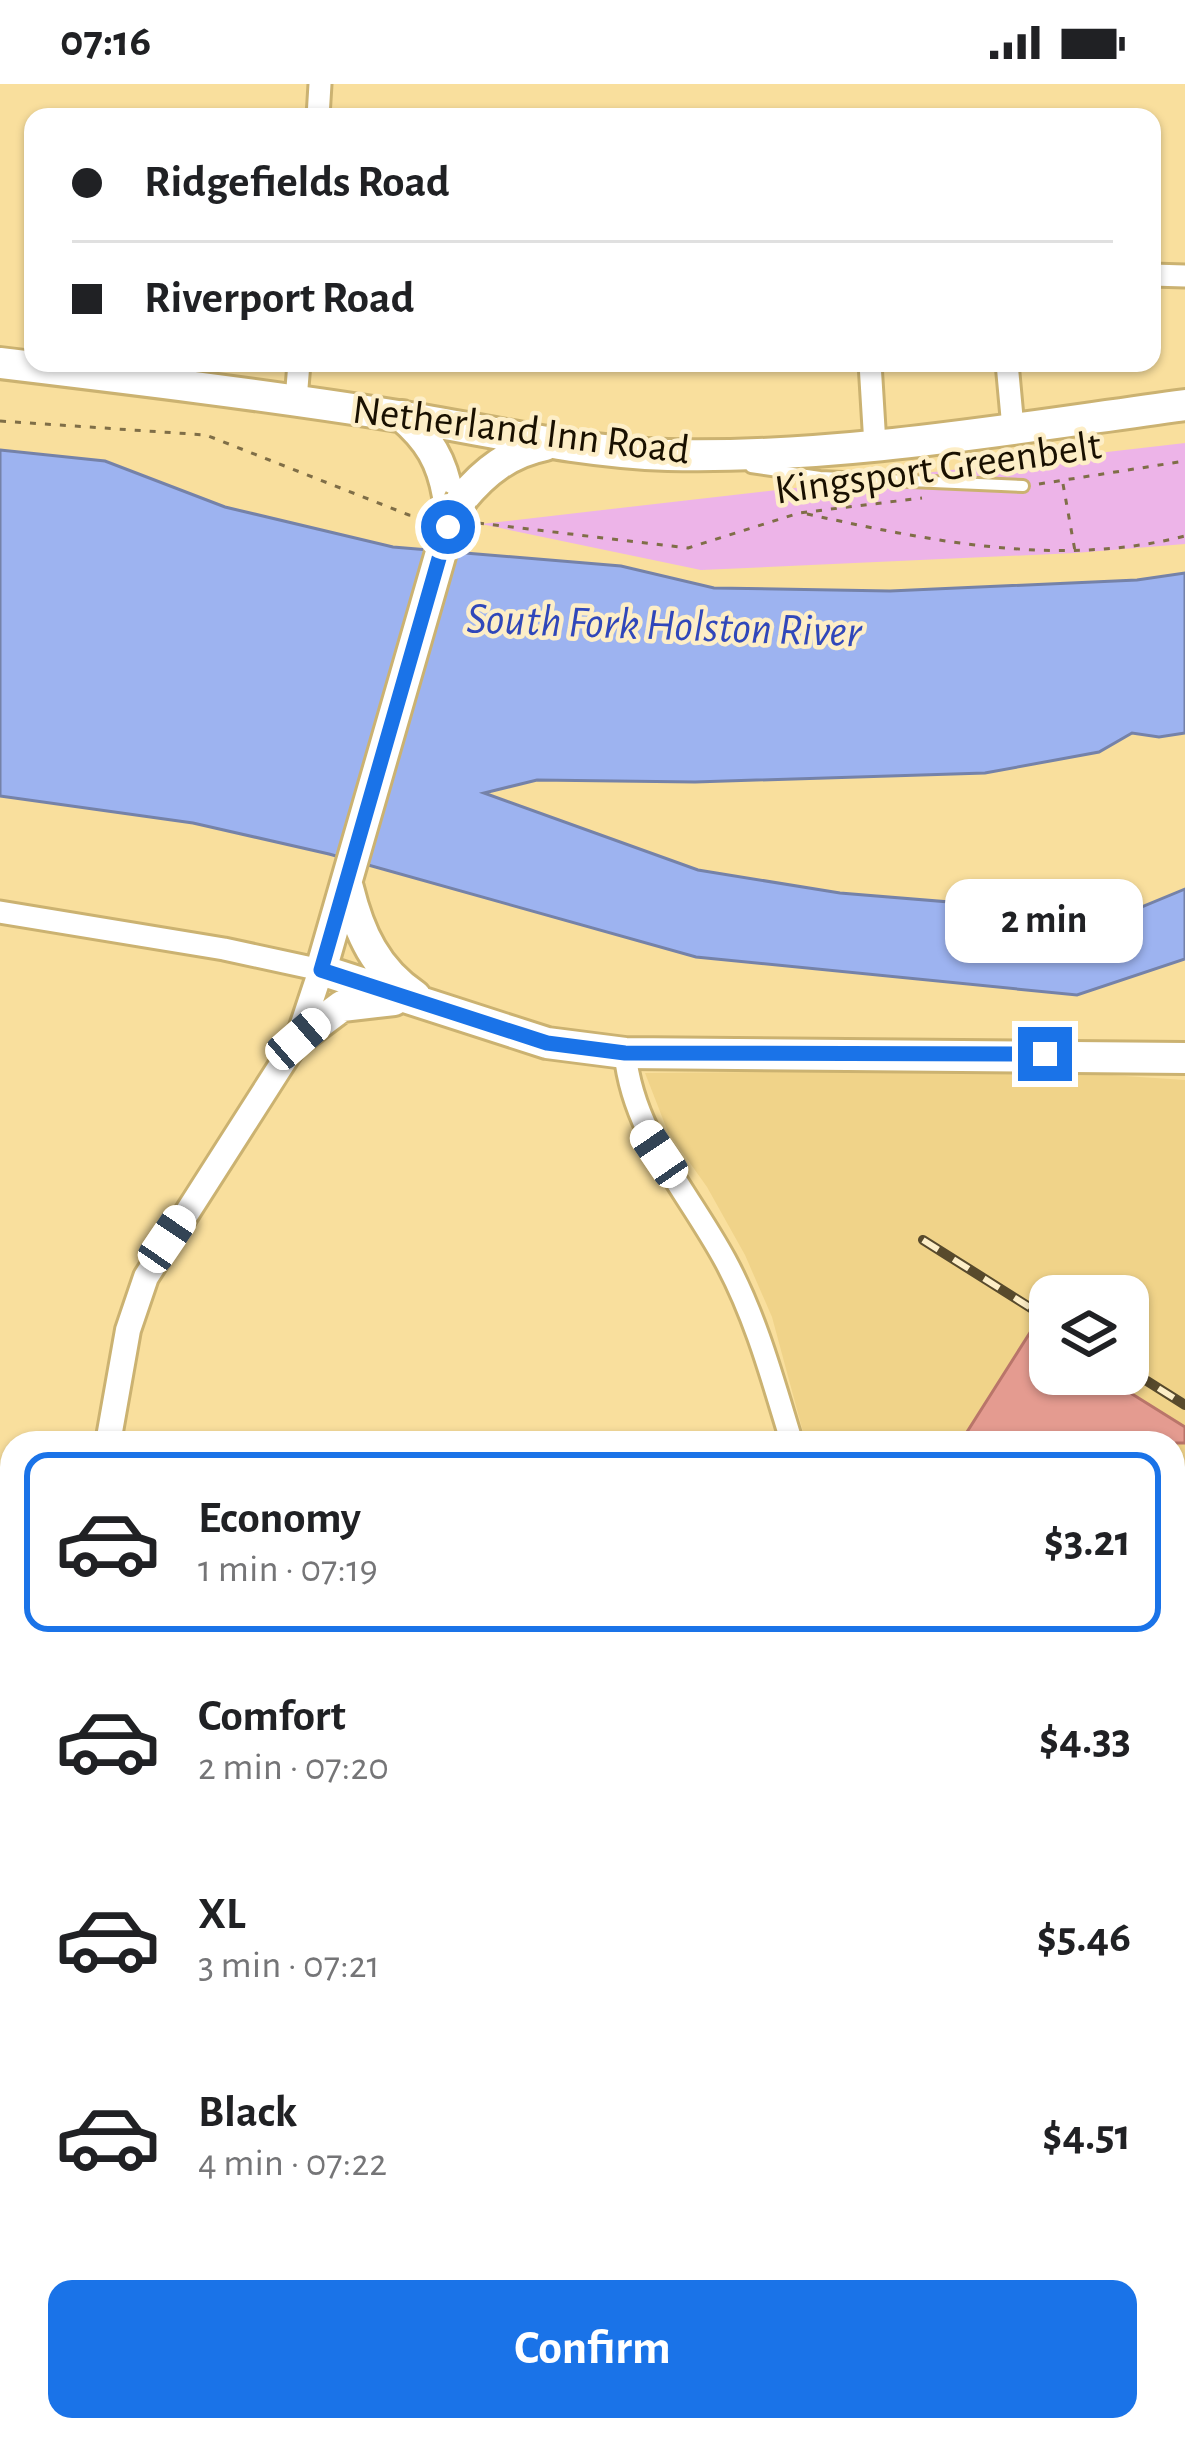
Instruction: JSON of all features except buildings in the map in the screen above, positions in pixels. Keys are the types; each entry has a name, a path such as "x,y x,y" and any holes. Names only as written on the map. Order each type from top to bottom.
{"main road":[{"name":"Netherland Inn Road","path":"72,372 665,454 767,454 875,445 1185,405"},
{"path":"402,416 423,434 438,458 451,510"},
{"path":"473,429 348,888 321,970 547,1043 625,1053 1185,1058"},
{"path":"451,510 480,476 513,454 567,444"},
{"path":"348,888 368,947 385,972 430,1006"},
{"path":"298,1039 325,1016 364,1000 430,1006"}],"street":[{"path":"296,400 298,372"},
{"path":"871,372 875,445"},
{"path":"1008,372 1013,428"},
{"path":"0,912 321,970 298,1039 146,1277 125,1342 110,1431"},
{"path":"625,1053 628,1089 644,1132 698,1214 743,1297 788,1431"}],"lane":[{"path":"665,454 820,477 1023,486"}],"path":[{"name":"Kingsport Greenbelt","path":"0,421 206,436 409,515 451,510 688,548 799,513 934,496"},
{"name":"Kingsport Greenbelt","path":"1023,486 1185,461"},
{"path":"1062,481 1075,553"},
{"path":"799,513 931,541 1075,553 1142,547 1185,536"}],"shaded area":[{"path":"1185,443 1185,544 701,570 481,524"},
{"path":"1034,1070 1185,1080 1185,1431 803,1431 772,1317 707,1187 668,1132 645,1073"}],"water":[{"name":"South Fork Holston River","path":"0,450 105,461 225,507 393,547 621,566 714,588 890,591 1137,580 1185,573 1185,733 1159,737 1132,733 1099,752 985,773 695,782 537,780 484,793 698,870 840,893 1120,916 1185,889 1185,959 1077,995 696,957 329,854 193,823 0,796"}],"railway":[{"path":"923,1240 1029,1307"},
{"path":"1149,1382 1185,1405"}],"route":[{"path":"448,527 321,970 488,1027 547,1043 625,1053 1045,1054"}]}
